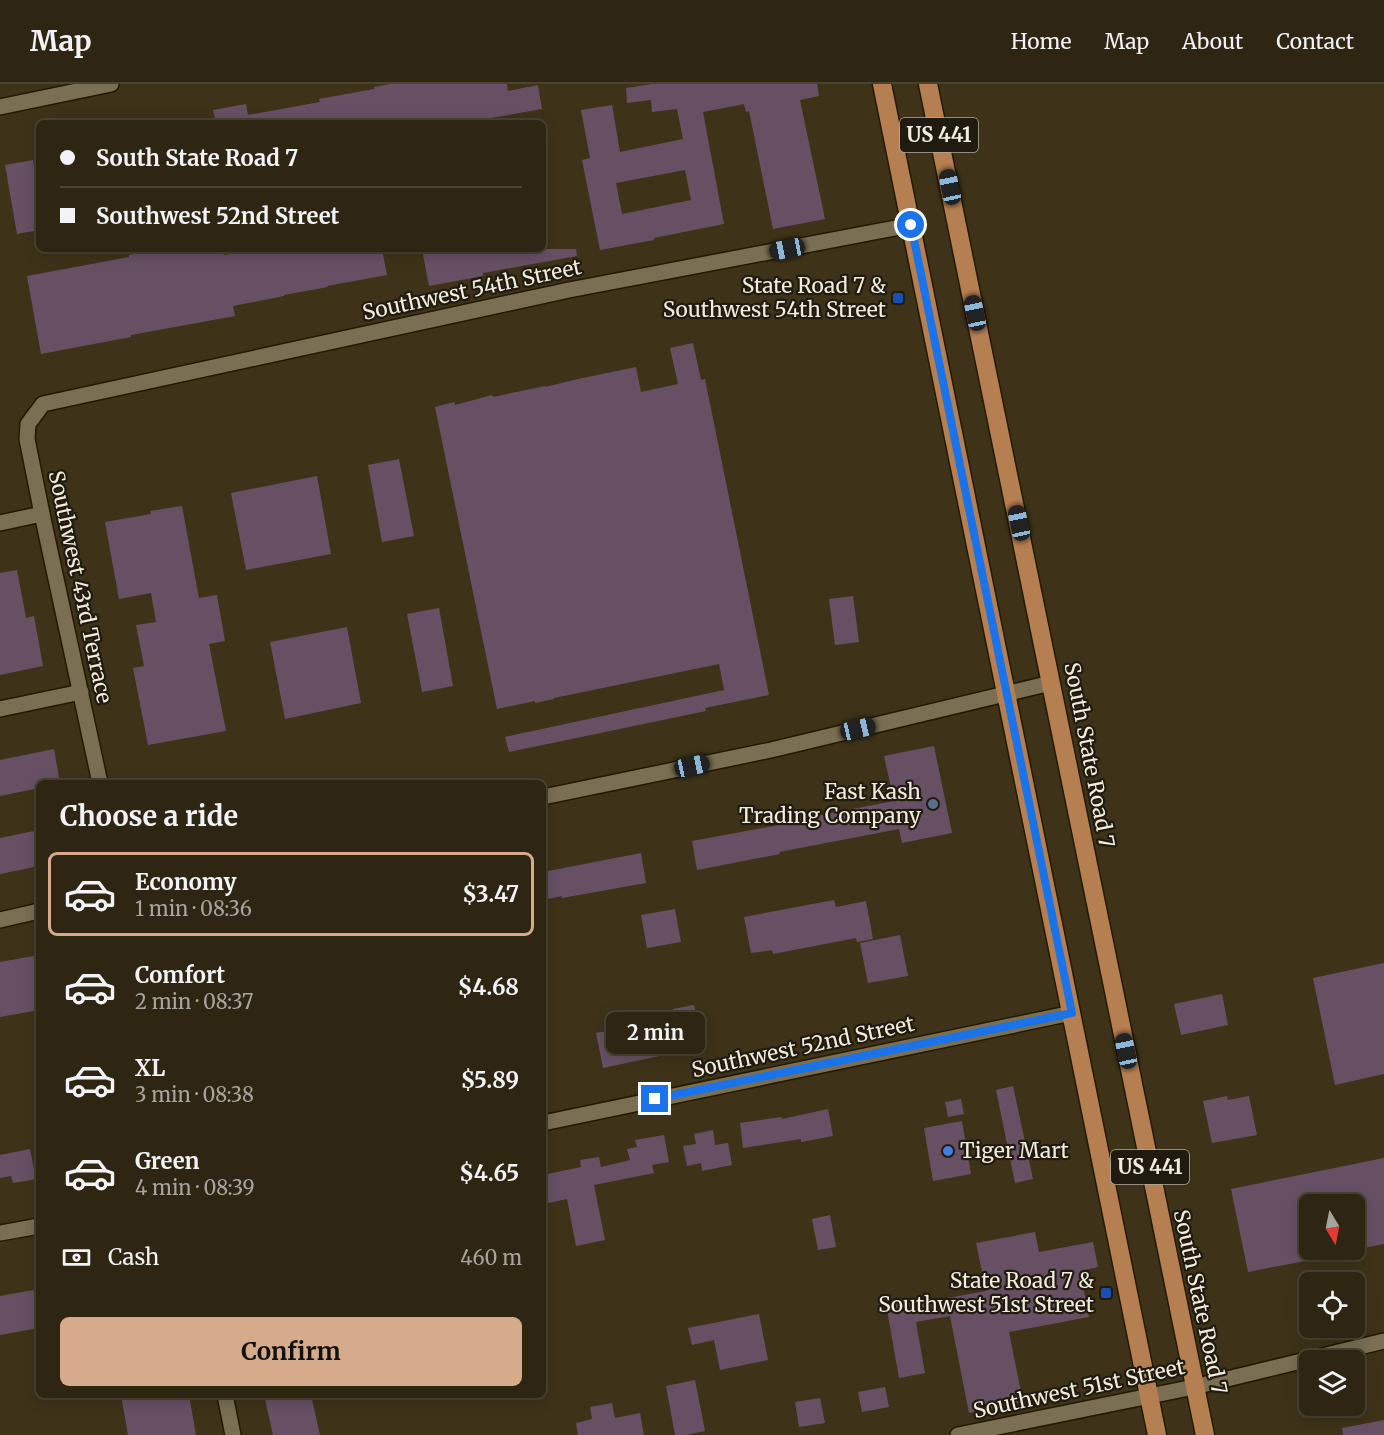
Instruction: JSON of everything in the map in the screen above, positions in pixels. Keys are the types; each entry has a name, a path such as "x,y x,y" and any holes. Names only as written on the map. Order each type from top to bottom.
{"main road":[{"name":"US 441","path":"882,84 1157,1435"},
{"name":"South State Road 7","path":"928,84 1205,1435"}],"street":[{"path":"0,107 111,84"},
{"name":"Southwest 54th Street","path":"43,404 569,290 911,225"},
{"name":"Southwest 43rd Terrace","path":"43,404 28,424 27,439 99,780"},
{"path":"0,523 42,514"},
{"path":"546,796 771,750 1052,683"},
{"path":"0,709 81,692"},
{"path":"0,920 36,912"},
{"name":"Southwest 52nd Street","path":"546,1122 1072,1013"},
{"path":"0,1233 36,1227"},
{"name":"Southwest 51st Street","path":"958,1435 1194,1387 1384,1341"},
{"path":"226,1398 233,1435"}],"building":[{"path":"390,84 507,84 508,91 538,85 542,109 486,120 215,120 213,110 246,104 248,115 320,102 319,99 374,89 374,87"},
{"path":"652,84 817,84 819,96 800,100 825,219 773,229 749,111 746,112 744,104 703,112 724,224 600,250 582,160 590,158 581,110 612,105 620,152 683,139 677,109 652,112 651,100 627,103 626,88","holes":["685,170 691,200 622,214 616,183"]},
{"path":"33,160 36,178 36,231 17,234 5,165"},
{"path":"546,249 576,249 577,256 483,273 483,276 429,286 423,252 546,252"},
{"path":"144,252 224,252 224,255 241,252 383,252 387,275 233,306 235,316 41,354 27,276 129,257 129,255"},
{"path":"693,343 701,380 705,379 769,695 705,708 706,711 509,752 505,737 724,690 719,664 497,709 435,407 454,402 455,405 492,395 493,397 545,387 636,367 641,392 678,384 670,348"},
{"path":"399,459 414,536 382,542 368,465"},
{"path":"317,476 331,554 246,570 231,493"},
{"path":"182,506 199,598 217,595 225,641 209,644 226,731 148,745 133,668 144,666 136,625 156,622 151,593 119,599 105,522"},
{"path":"17,570 26,618 34,616 43,666 0,675 0,573"},
{"path":"853,596 859,642 835,645 829,599"},
{"path":"439,608 453,686 422,692 407,614"},
{"path":"347,627 361,703 285,719 270,642"},
{"path":"934,746 952,833 902,843 899,829 697,870 692,841 894,801 884,756"},
{"path":"54,749 59,780 36,780 36,789 0,796 0,760"},
{"path":"36,831 36,867 0,874 0,838"},
{"path":"641,853 646,883 546,899 546,871"},
{"path":"834,900 836,907 866,901 873,939 857,942 856,938 773,954 772,950 751,953 744,917"},
{"path":"675,909 681,942 647,948 641,915"},
{"path":"900,935 908,976 868,983 860,943"},
{"path":"36,956 36,1011 0,1017 0,962"},
{"path":"1384,963 1384,1074 1335,1085 1313,978"},
{"path":"1222,994 1228,1025 1181,1035 1174,1004"},
{"path":"694,1005 702,1047 603,1068 596,1033 607,1031 605,1018 623,1014 625,1024 675,1014 673,1009"},
{"path":"1013,1086 1033,1179 1015,1183 996,1090"},
{"path":"1227,1096 1228,1100 1249,1096 1257,1135 1212,1143 1203,1101"},
{"path":"961,1099 964,1114 948,1117 945,1102"},
{"path":"828,1109 833,1136 743,1148 740,1123 781,1117 782,1119"},
{"name":"Tiger Mart","path":"962,1121 971,1174 933,1181 924,1128"},
{"path":"713,1130 715,1145 728,1143 732,1165 702,1171 701,1163 687,1166 683,1146 696,1144 694,1134"},
{"path":"664,1135 669,1162 652,1165 654,1173 594,1185 605,1240 576,1246 567,1199 546,1203 546,1174 581,1167 580,1160 599,1157 601,1167 630,1160 627,1149 637,1147 635,1140"},
{"path":"30,1149 36,1179 13,1183 11,1176 0,1178 0,1155"},
{"path":"1384,1158 1384,1244 1365,1248 1365,1194 1299,1194 1299,1260 1310,1260 1248,1272 1231,1189"},
{"path":"830,1215 836,1247 818,1250 812,1219"},
{"path":"1035,1232 1039,1252 1093,1242 1098,1267 1080,1271 1089,1317 1009,1332 1023,1402 969,1413 950,1316 916,1322 925,1373 899,1378 886,1304 930,1296 931,1301 986,1291 976,1243"},
{"path":"36,1290 36,1329 0,1335 0,1296"},
{"path":"759,1314 768,1360 720,1370 714,1340 692,1345 688,1328"},
{"path":"695,1380 705,1431 675,1435 666,1386"},
{"path":"885,1387 889,1407 862,1412 858,1392"},
{"path":"122,1398 190,1398 196,1435 128,1435"},
{"path":"265,1398 312,1398 320,1435 273,1435"},
{"path":"820,1398 825,1423 799,1427 795,1402"},
{"path":"612,1403 615,1418 640,1413 644,1435 578,1435 576,1423 592,1419 590,1407"},
{"path":"1384,1420 1384,1435 1343,1435 1342,1428"}],"place":[{"name":"State Road 7 & Southwest 54th Street","path":"898,298"},
{"name":"Fast Kash Trading Company","path":"933,804"},
{"name":"Tiger Mart","path":"948,1151"},
{"name":"State Road 7 & Southwest 51st Street","path":"1106,1293"}],"route":[{"path":"655,1099 1072,1013 911,225"}]}
